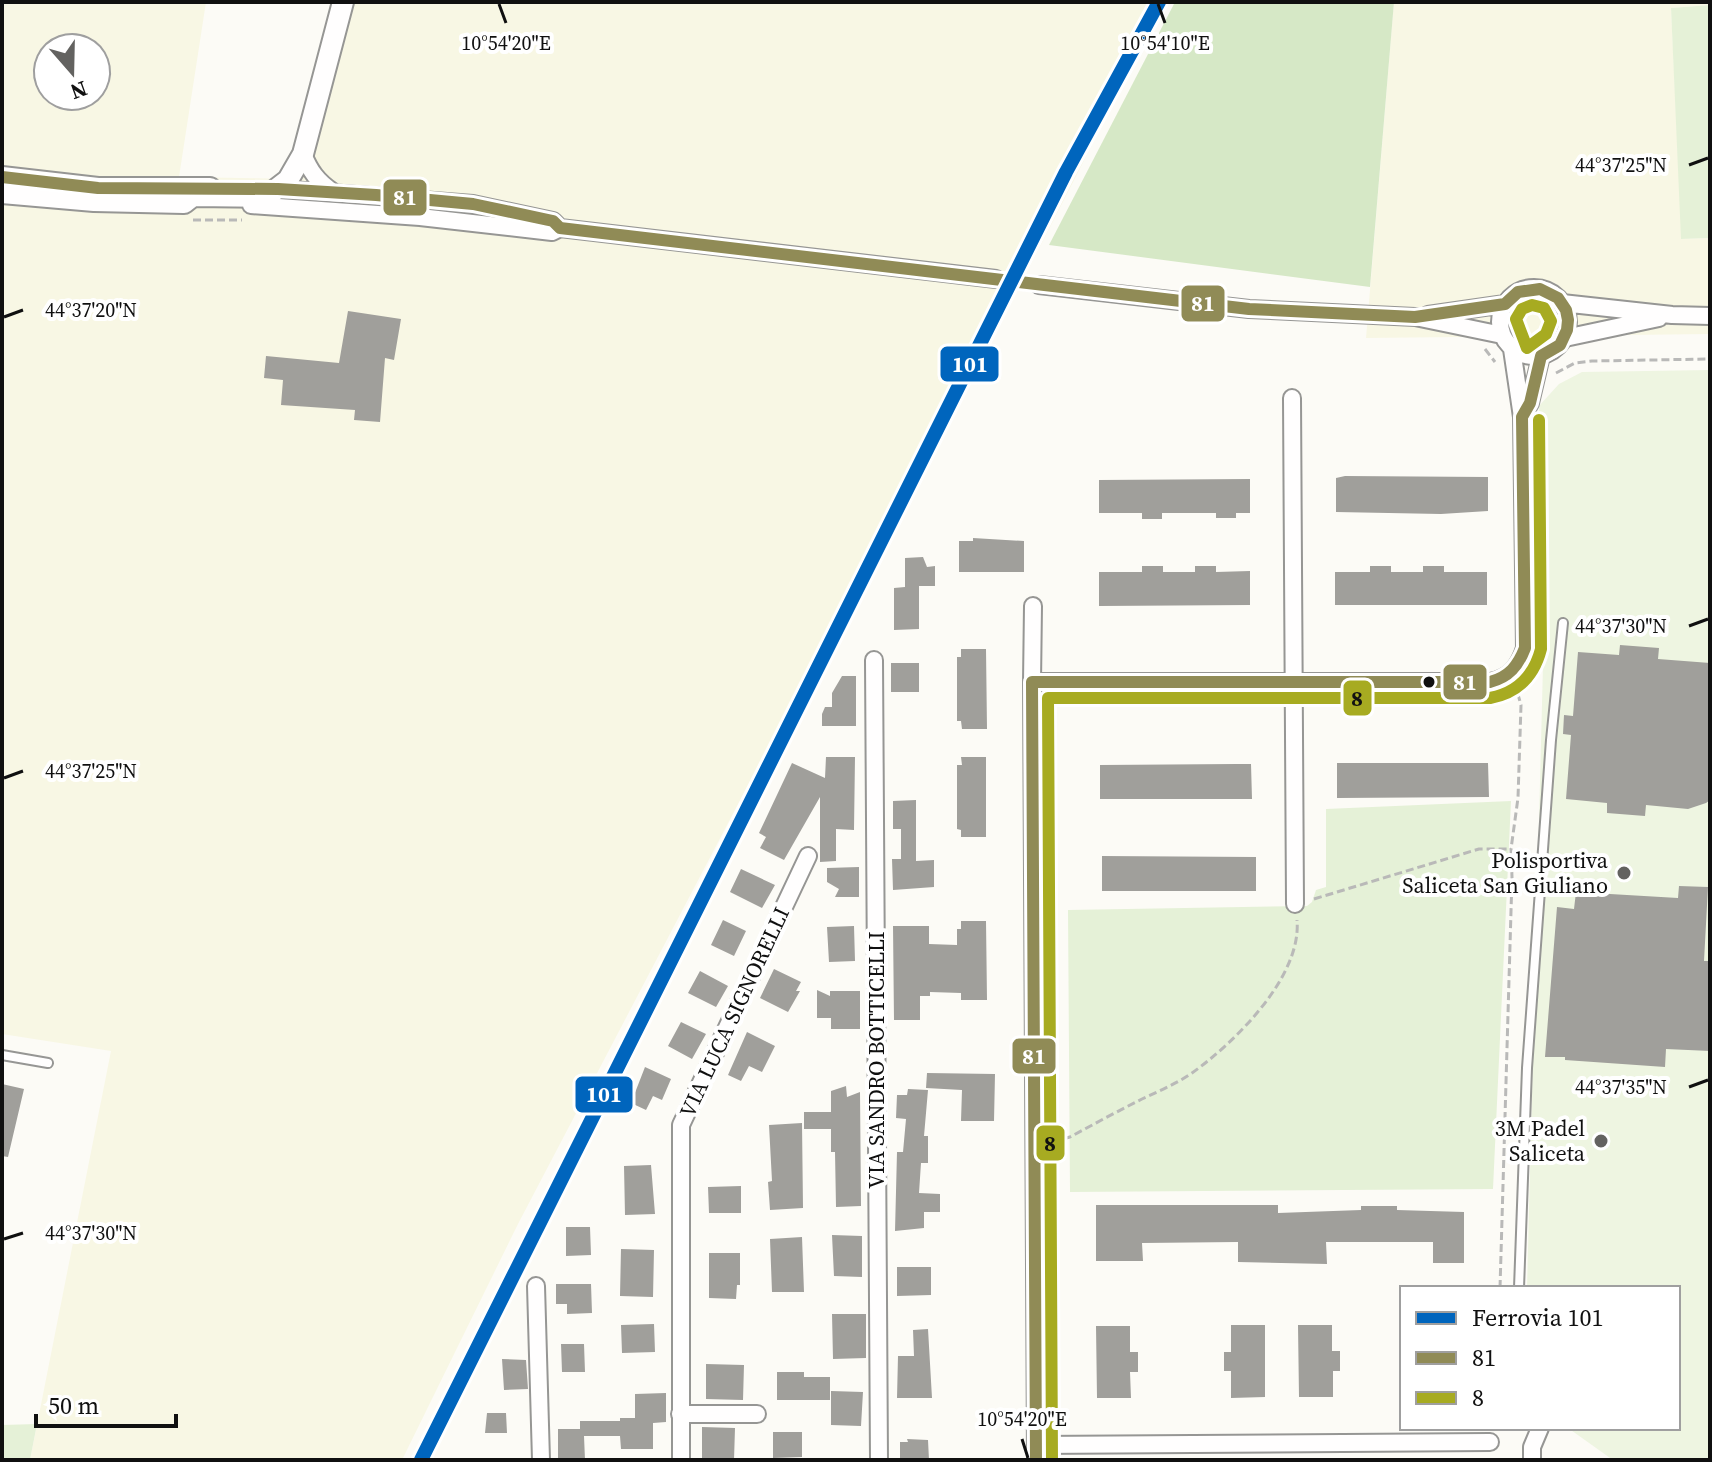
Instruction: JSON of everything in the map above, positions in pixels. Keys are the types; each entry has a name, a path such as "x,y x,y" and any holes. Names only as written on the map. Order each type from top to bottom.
{"street":[{"path":"184,203 193,196 266,197 295,170 303,154 343,2"},
{"path":"303,154 320,183 334,192"},
{"path":"2,177 98,188 278,189 376,195 473,204 553,221 560,228"},
{"path":"2,193 94,201 289,206 552,232 560,228 996,279"},
{"path":"376,195 381,203 431,210 442,219"},
{"path":"1039,285 1249,309 1415,317 1505,304"},
{"path":"1032,682 1503,680 1521,661 1525,648 1522,417 1500,319 1505,304 1518,292 1534,288 1550,292 1562,303 1568,320 1565,338"},
{"path":"1562,303 1710,316"},
{"path":"1415,317 1507,342 1524,355 1541,356 1551,352 1565,338 1672,315"},
{"path":"1522,417 1530,403 1541,356"},
{"path":"1292,398 1295,904"},
{"path":"1033,606 1036,1452 1490,1442"},
{"name":"VIA SANDRO BOTTICELLI","path":"874,660 879,1460"},
{"name":"VIA LUCA SIGNORELLI","path":"681,1460 681,1125 808,856"},
{"path":"536,1286 541,1460"},
{"path":"680,1414 757,1414"},
{"path":"1532,1460 1532,1447 1539,1430"}],"lane":[{"path":"1519,1286 1527,1068 1551,740 1563,623"},
{"path":"2,1055 48,1063"}],"path":[{"path":"1476,345 1485,349 1500,367"},
{"path":"1532,392 1541,392 1551,377 1575,363 1710,359"},
{"path":"1500,1286 1511,849 1518,798 1521,705 1512,672"},
{"path":"1034,1147 1070,1137 1179,1081 1231,1039 1266,1002 1286,968 1298,928 1295,904 1479,849 1511,849"}],"green space":[{"path":"2,2 206,2 179,177 301,179 351,2 1165,2 1001,323 973,336 880,533 518,1224 402,1460 30,1460 111,1051 2,1034"},
{"path":"1175,2 1394,2 1370,287 1049,245"},
{"path":"1394,2 1710,2 1710,5 1671,8 1682,239 1710,238 1710,334 1366,338"},
{"path":"1710,5 1710,238 1681,239 1671,8"},
{"name":"Polisportiva Saliceta San Giuliano","path":"1710,370 1710,1460 1613,1460 1571,1430 1680,1430 1680,1286 1527,1286 1544,626 1539,406 1559,384 1582,372"},
{"path":"1511,801 1493,1189 1070,1192 1068,910 1307,906 1316,890 1326,887 1326,809"},
{"path":"37,1424 30,1460 2,1460 2,1425"}],"building":[{"path":"348,311 401,319 394,360 385,358 380,422 354,420 355,410 281,405 283,380 264,378 266,356 339,363"},
{"path":"1488,477 1488,511 1441,514 1336,512 1336,478"},
{"path":"1250,479 1250,513 1236,513 1236,518 1216,518 1216,513 1162,513 1162,519 1142,519 1142,513 1099,513 1099,480"},
{"path":"973,538 1024,541 1024,572 959,572 959,541 973,541"},
{"path":"923,557 927,567 935,566 935,586 919,586 919,629 894,630 894,588 905,587 905,558"},
{"path":"1142,566 1163,566 1163,572 1195,572 1195,566 1216,566 1216,572 1250,571 1250,605 1099,606 1099,572 1142,572"},
{"path":"1370,566 1391,566 1391,572 1423,572 1423,566 1444,566 1444,572 1487,572 1487,605 1335,605 1335,572 1370,572"},
{"path":"1620,645 1659,648 1658,659 1710,663 1710,800 1706,803 1688,809 1646,805 1645,816 1607,813 1607,803 1566,799 1571,735 1563,734 1564,715 1573,716 1578,652 1619,655"},
{"path":"961,649 986,649 987,729 962,729 961,721 957,721 957,657 961,657"},
{"path":"891,663 919,663 919,692 891,692"},
{"path":"842,676 856,676 856,726 822,726 822,714 825,707 832,707 832,693"},
{"path":"826,757 855,757 854,830 836,829 836,861 820,862 820,797 784,860 760,848 766,837 759,833 792,763 825,778"},
{"path":"961,757 986,757 986,837 961,837 961,830 957,829 957,765 962,765"},
{"path":"1337,763 1488,763 1489,797 1337,798"},
{"path":"1251,764 1252,799 1100,799 1100,765"},
{"path":"916,800 916,861 934,860 934,887 893,890 892,859 901,859 901,829 893,829 893,801"},
{"path":"1102,856 1256,857 1256,891 1102,891"},
{"path":"859,867 859,897 835,897 839,889 827,882 827,868"},
{"path":"741,869 775,885 762,908 730,892"},
{"path":"1679,886 1708,887 1704,961 1710,961 1710,1051 1666,1049 1665,1067 1545,1057 1557,907 1574,909 1576,892 1678,898"},
{"path":"723,920 746,931 734,956 711,945"},
{"path":"961,921 986,921 987,1000 961,1000 961,993 930,992 930,996 920,996 920,1020 894,1020 893,926 929,926 929,944 957,945 957,929 961,929"},
{"path":"854,926 855,961 829,962 827,927"},
{"path":"774,969 801,982 796,991 800,991 788,1012 760,998"},
{"path":"700,971 728,986 716,1007 688,993"},
{"path":"817,990 830,996 830,991 860,991 860,1029 831,1029 831,1018 817,1018"},
{"path":"681,1022 706,1034 692,1059 668,1046"},
{"path":"747,1032 775,1046 762,1072 749,1066 741,1081 728,1075"},
{"path":"645,1067 671,1079 662,1100 653,1096 646,1110 631,1103"},
{"path":"927,1073 995,1074 994,1121 961,1121 962,1090 926,1088"},
{"path":"2,1084 24,1089 8,1157 2,1156"},
{"path":"846,1086 847,1097 860,1092 861,1206 836,1207 835,1152 831,1152 831,1129 804,1129 804,1112 831,1112 831,1091"},
{"path":"908,1089 928,1090 924,1136 928,1136 928,1163 921,1163 919,1193 940,1194 940,1212 924,1212 924,1228 895,1231 897,1152 903,1152 906,1119 896,1118 897,1095 907,1095"},
{"path":"802,1123 803,1208 770,1210 769,1125"},
{"path":"651,1165 655,1214 625,1215 624,1166"},
{"path":"741,1186 741,1213 709,1213 708,1187"},
{"path":"1096,1205 1278,1205 1278,1213 1397,1206 1397,1210 1464,1212 1464,1263 1433,1263 1433,1242 1326,1242 1327,1264 1238,1262 1238,1242 1142,1243 1143,1261 1096,1261"},
{"path":"566,1227 590,1227 591,1255 566,1256"},
{"path":"832,1235 862,1236 862,1277 834,1276"},
{"path":"802,1237 804,1292 772,1292 770,1239"},
{"path":"621,1249 654,1250 653,1297 620,1296"},
{"path":"709,1253 740,1253 740,1285 737,1285 736,1299 709,1298"},
{"path":"897,1267 931,1267 931,1295 897,1296"},
{"path":"556,1284 591,1284 592,1313 567,1314 567,1304 556,1304"},
{"path":"832,1314 866,1314 866,1358 833,1359"},
{"path":"654,1324 655,1352 622,1353 621,1325"},
{"path":"1231,1325 1265,1325 1265,1397 1231,1398 1231,1371 1224,1371 1224,1352 1231,1352"},
{"path":"1298,1325 1332,1325 1332,1351 1340,1351 1340,1371 1333,1371 1333,1397 1299,1397"},
{"path":"1096,1326 1130,1326 1130,1352 1138,1352 1138,1372 1130,1372 1131,1398 1097,1398"},
{"path":"928,1329 932,1398 897,1398 898,1356 914,1356 913,1330"},
{"path":"561,1344 584,1344 585,1372 562,1372"},
{"path":"502,1359 526,1360 528,1389 504,1390"},
{"path":"706,1364 744,1365 743,1400 706,1399"},
{"path":"777,1372 804,1372 804,1377 830,1377 830,1400 777,1400"},
{"path":"831,1391 863,1392 861,1426 831,1425"},
{"path":"666,1393 666,1422 653,1423 653,1449 621,1449 620,1436 584,1436 585,1460 558,1460 558,1429 580,1429 580,1421 635,1418 635,1394"},
{"path":"487,1413 506,1413 507,1433 485,1433"},
{"path":"702,1427 735,1428 734,1460 702,1460"},
{"path":"773,1432 802,1432 802,1457 773,1458"},
{"path":"907,1439 928,1440 929,1460 900,1460 900,1442 908,1442"}],"tunnel":[{"path":"996,279 1039,285"}],"rail line":[{"name":"101","path":"421,1460 1066,172 1159,2"}],"transit line":[{"name":"81","path":"2,177 98,188 278,189 473,204 553,221 560,228 1249,309 1415,317 1505,304 1518,292 1540,289 1558,298 1566,310 1567,330 1560,345 1541,356 1530,403 1522,417 1525,648 1508,674 1490,682 1032,682 1036,1460"},
{"name":"8","path":"1532,305 1544,308 1551,321 1546,334 1527,348 1516,319 1522,309 1532,305"},
{"name":"8","path":"1052,1460 1048,698 1490,698 1508,692 1529,675 1541,649 1539,420"}],"place":[{"name":"Polisportiva Saliceta San Giuliano","path":"1624,873"},
{"name":"3M Padel Saliceta","path":"1601,1141"}]}
